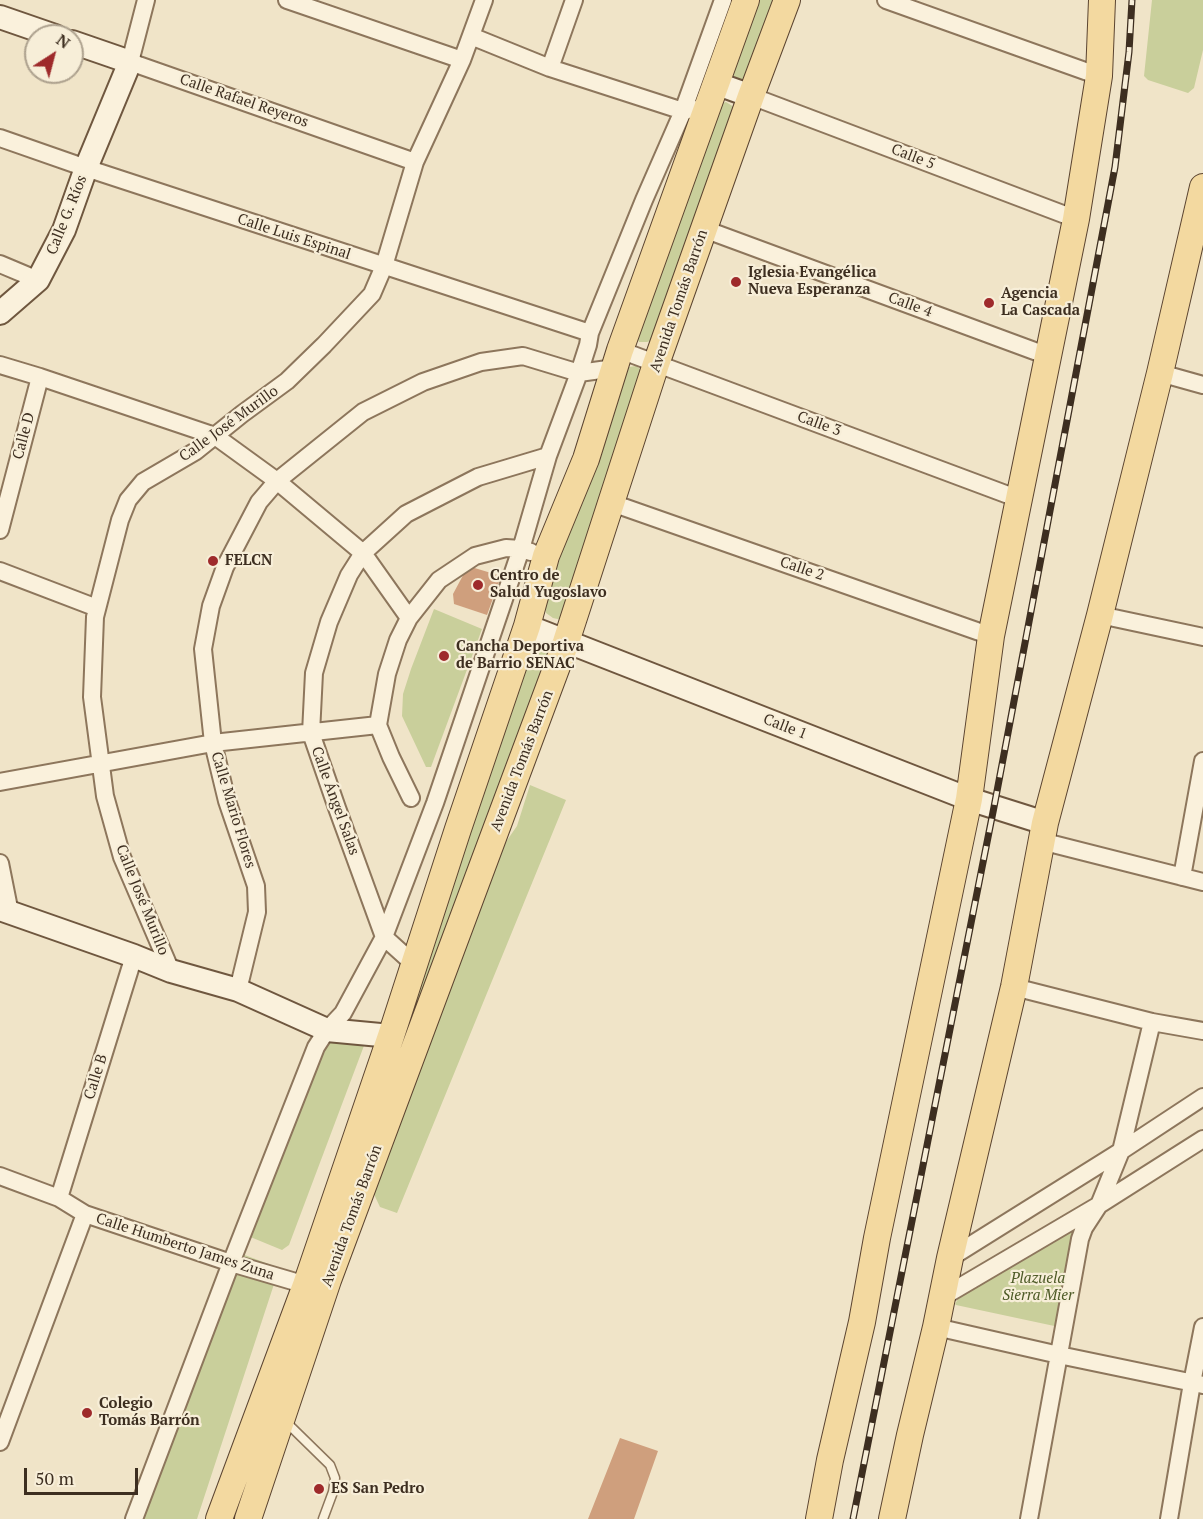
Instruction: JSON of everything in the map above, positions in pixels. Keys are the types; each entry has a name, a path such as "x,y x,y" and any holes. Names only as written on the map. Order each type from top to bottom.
{"main road":[{"name":"Avenida Tomás Barrón","path":"219,1519 306,1285 391,1036 458,829 528,626 546,556 586,459 694,109 715,83 746,0"},
{"name":"Avenida Tomás Barrón","path":"248,1519 328,1280 566,642 656,364 787,0"},
{"path":"819,1519 830,1460 862,1322 877,1238 969,799 992,636 1076,219 1099,76 1102,0"},
{"path":"892,1519 1014,987 1043,832 1160,373 1196,254 1203,187"}],"street":[{"path":"86,168 130,62 146,0"},
{"path":"287,0 462,60"},
{"name":"Calle José Murillo","path":"171,971 122,857 105,796 92,698 95,617 120,520 128,500 143,482 196,451 287,381 372,294 384,266 415,162 462,60 484,0"},
{"path":"550,68 574,0"},
{"path":"134,1519 316,1047 327,1030 343,1013 384,938 435,803 521,549 548,456 579,373 590,333 640,211 694,109 723,0"},
{"path":"886,0 1099,76"},
{"path":"0,17 24,25"},
{"path":"471,36 550,68 694,109"},
{"name":"Calle Rafael Reyeros","path":"84,46 415,162"},
{"path":"715,83 751,96"},
{"name":"Calle 5","path":"751,96 1076,219"},
{"name":"Calle Luis Espinal","path":"0,138 590,333"},
{"name":"Calle G. Ríos","path":"0,313 38,280 64,230 86,168"},
{"name":"Calle 4","path":"704,229 1048,356"},
{"path":"0,264 38,280"},
{"name":"Calle Mario Flores","path":"238,990 257,912 256,886 227,801 213,743 203,649 211,606 225,567 259,502 277,481 363,412 423,382 481,362 522,356 579,373 617,359"},
{"name":"Calle 3","path":"617,359 656,364 1019,499"},
{"path":"0,365 215,436 277,481 363,553 409,618"},
{"path":"1160,373 1203,385"},
{"name":"Calle D","path":"0,530 40,377"},
{"name":"Calle Ángel Salas","path":"415,965 384,938 311,733 314,673 329,622 349,575 363,553 406,514 478,477 548,456"},
{"name":"Calle 2","path":"612,503 992,636"},
{"path":"411,798 390,756 378,725 387,674 398,640 409,618 439,580 475,556 506,548 521,549 546,556"},
{"path":"0,571 97,608"},
{"path":"1100,615 1203,637"},
{"name":"Calle 1","path":"528,626 969,799 1043,832"},
{"path":"0,782 213,743 378,725"},
{"path":"1182,877 1203,761"},
{"path":"1043,832 1203,882"},
{"path":"0,863 5,911 171,971 238,990 327,1030 391,1036 416,1044"},
{"name":"Calle B","path":"59,1198 134,956"},
{"path":"1014,987 1152,1022 1203,1032"},
{"path":"1029,1519 1080,1239 1083,1228 1099,1205 1121,1151 1152,1022"},
{"path":"951,1258 1203,1097"},
{"path":"941,1298 1099,1205 1203,1139"},
{"name":"Calle Humberto James Zuna","path":"0,1176 59,1198 85,1214 231,1263 306,1285"},
{"path":"0,1442 85,1214"},
{"path":"936,1327 1197,1384"},
{"path":"1169,1519 1197,1384 1203,1327"}],"lane":[{"path":"282,1418 330,1465 335,1478 333,1492 323,1519"}],"green space":[{"path":"755,0 778,0 745,81 738,80 732,70"},
{"path":"1152,0 1203,0 1203,50 1194,88 1188,93 1148,80 1144,76"},
{"path":"726,102 737,109 655,340 639,342 635,334 719,104"},
{"path":"636,366 643,371 562,620 553,618 546,613 545,602 623,371"},
{"path":"434,609 482,629 431,767 426,767 402,716 403,694"},
{"path":"538,648 550,652 413,1020 406,1019 529,654"},
{"path":"530,785 566,800 397,1213 380,1207 372,1190 501,849 517,826"},
{"path":"318,1034 365,1043 289,1245 282,1250 248,1236"},
{"name":"Plazuela Sierra Mier","path":"1077,1221 1059,1327 955,1304 958,1299"},
{"path":"242,1254 274,1266 277,1275 197,1519 141,1519"}],"building":[{"name":"Centro de Salud Yugoslavo","path":"468,566 501,576 487,615 454,604 453,594"},
{"path":"620,1438 658,1451 634,1519 588,1519"}],"railway":[{"path":"853,1519 994,807 1115,167 1129,52 1132,0"}],"place":[{"name":"Iglesia Evangélica Nueva Esperanza","path":"736,282"},
{"name":"Agencia La Cascada","path":"989,303"},
{"name":"FELCN","path":"213,561"},
{"name":"Centro de Salud Yugoslavo","path":"478,585"},
{"name":"Cancha Deportiva de Barrio SENAC","path":"444,656"},
{"name":"Colegio Tomás Barrón","path":"87,1413"},
{"name":"ES San Pedro","path":"319,1489"}]}
